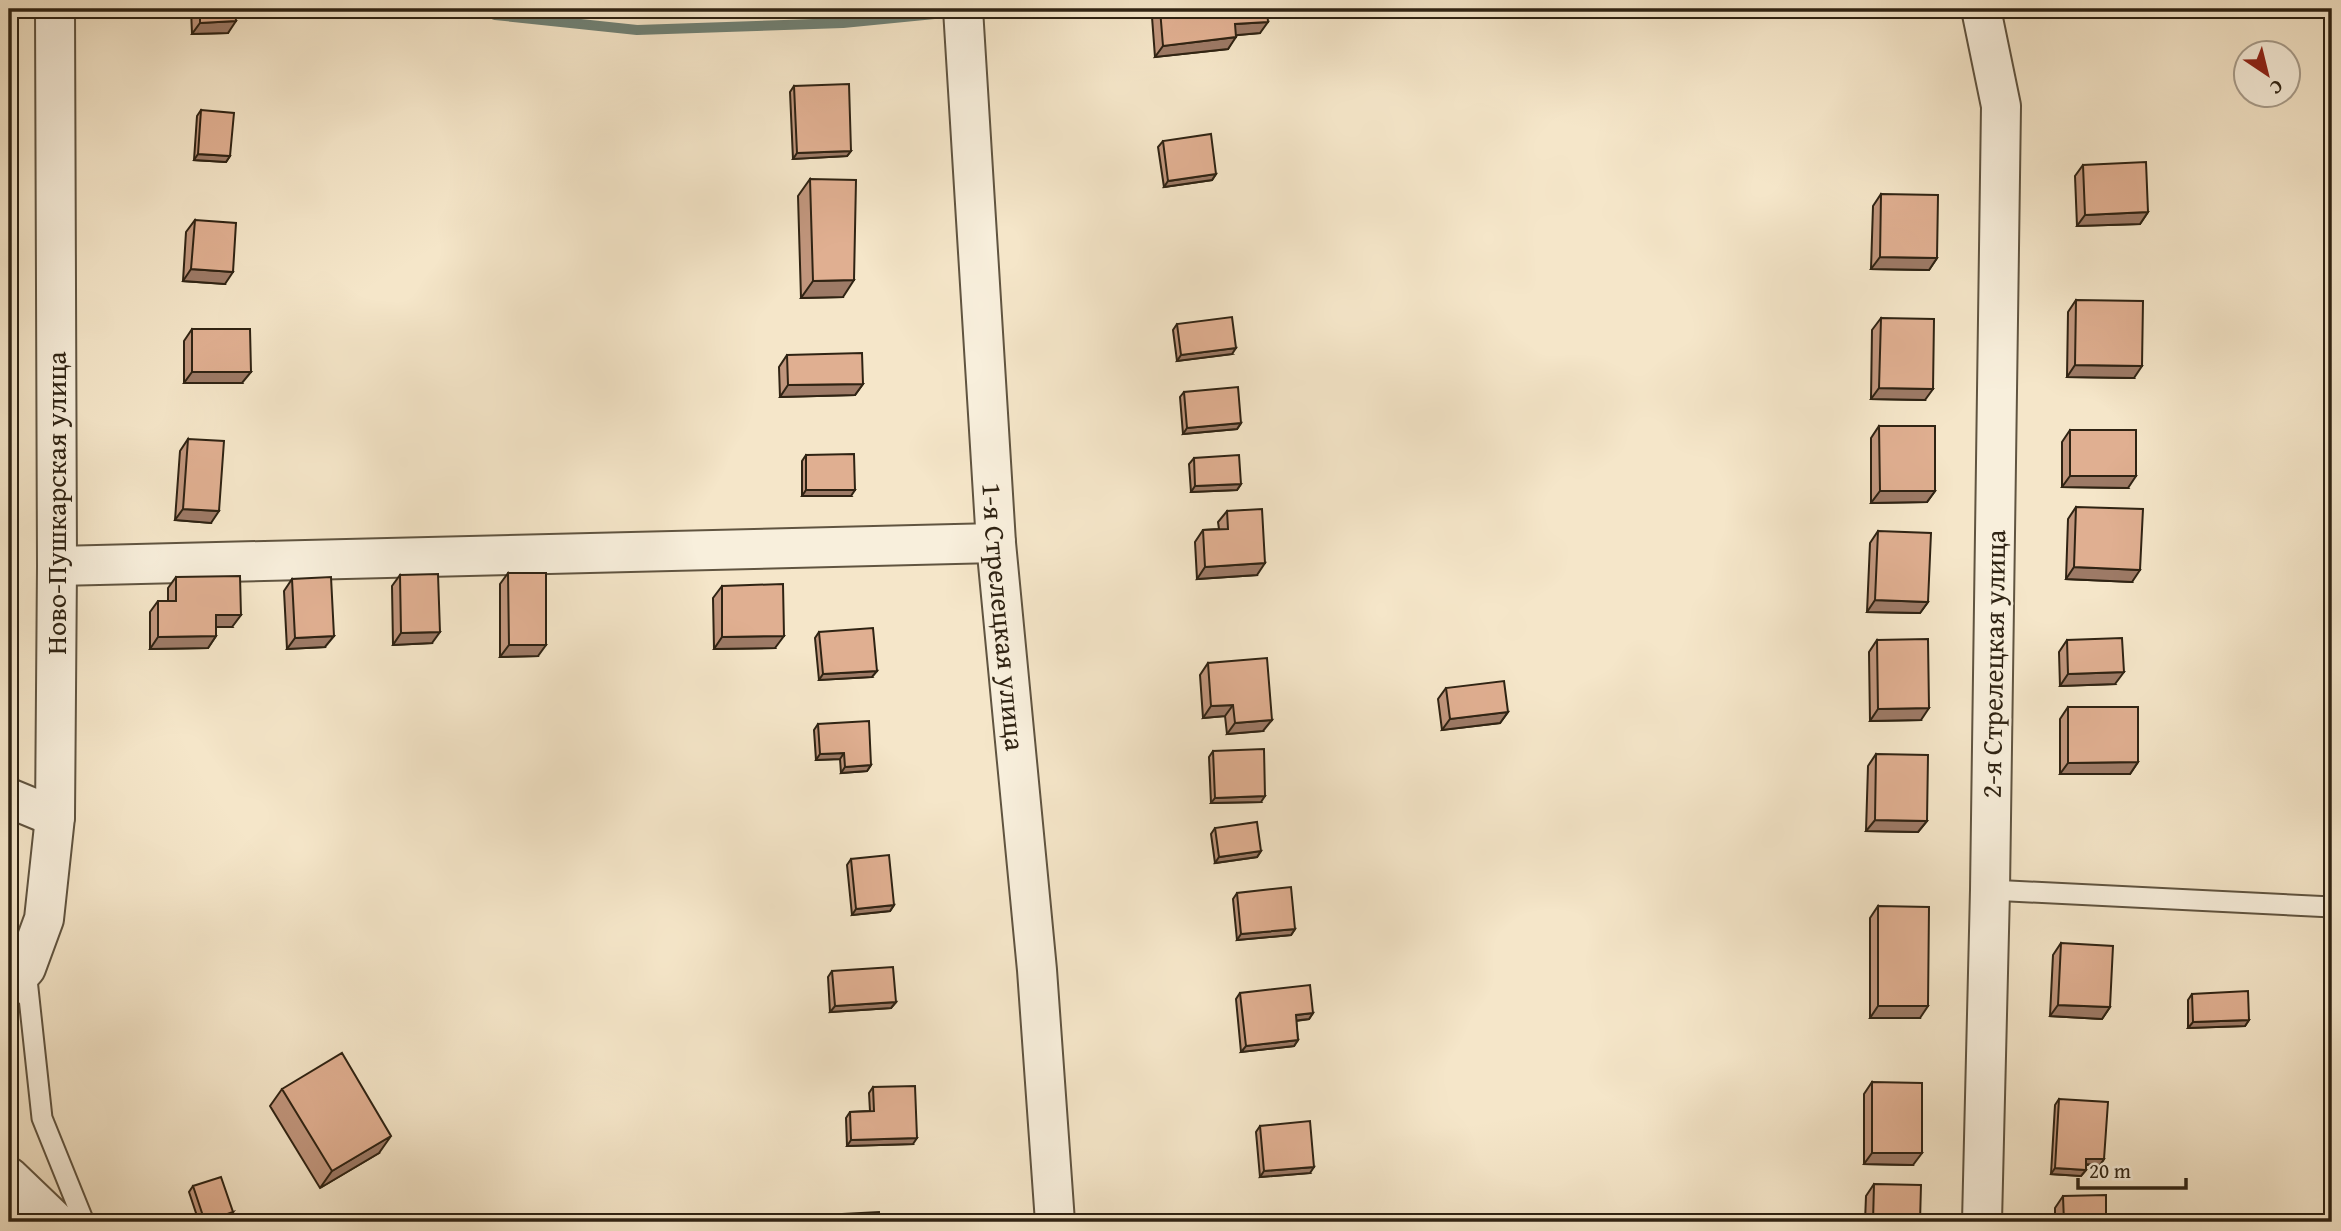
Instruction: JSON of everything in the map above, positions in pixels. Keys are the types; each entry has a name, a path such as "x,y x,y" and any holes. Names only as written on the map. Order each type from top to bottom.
{"street":[{"name":"Ново-Пушкарская улица","path":"17,978 44,919 55,817 55,9"},
{"name":"2-я Стрелецкая улица","path":"1980,9 2001,106 1990,890 1982,1222"},
{"name":"1-я Стрелецкая улица","path":"964,22 996,543 1037,970 1055,1222"},
{"path":"57,566 996,543"},
{"path":"9,798 55,817"},
{"path":"9,1177 57,1222"}],"lane":[{"path":"1990,890 2332,907"},
{"path":"17,978 42,1118 84,1222"}],"building":[{"path":"200,9 235,9 236,21 200,23"},
{"path":"1160,9 1267,9 1268,22 1235,24 1236,37 1163,46"},
{"path":"849,84 851,151 797,153 794,86"},
{"path":"201,110 234,113 230,156 198,154"},
{"path":"1211,134 1216,174 1168,181 1163,141"},
{"path":"2146,162 2148,212 2085,215 2083,165"},
{"path":"810,179 856,180 854,280 813,281"},
{"path":"1881,194 1938,195 1937,258 1880,257"},
{"path":"195,220 236,223 233,272 191,269"},
{"path":"2076,300 2143,301 2142,366 2075,365"},
{"path":"1232,317 1236,348 1181,355 1177,324"},
{"path":"1881,318 1934,319 1933,389 1879,388"},
{"path":"192,329 250,329 251,372 192,372"},
{"path":"862,353 863,384 788,385 787,355"},
{"path":"1238,387 1241,423 1187,428 1184,392"},
{"path":"1879,426 1935,426 1935,491 1880,491"},
{"path":"2070,430 2136,430 2136,476 2070,476"},
{"path":"188,439 224,441 219,511 183,509"},
{"path":"854,454 855,490 806,490 806,455"},
{"path":"1239,455 1241,484 1195,486 1194,458"},
{"path":"2076,507 2143,509 2140,570 2074,567"},
{"path":"1262,509 1265,563 1205,567 1203,530 1228,529 1227,511"},
{"path":"1878,531 1931,533 1928,602 1875,600"},
{"path":"508,573 546,573 546,645 509,645"},
{"path":"438,574 440,632 401,633 400,575"},
{"path":"240,576 241,615 216,615 216,636 158,637 158,601 176,601 176,577"},
{"path":"331,577 334,636 295,638 292,579"},
{"path":"783,584 784,636 722,637 722,586"},
{"path":"873,628 877,671 823,674 819,632"},
{"path":"2122,638 2124,672 2068,674 2067,640"},
{"path":"1928,639 1929,708 1878,709 1877,640"},
{"path":"1267,658 1272,720 1235,723 1233,705 1211,706 1208,663"},
{"path":"1504,681 1508,712 1450,719 1446,688"},
{"path":"2068,707 2138,707 2138,762 2068,763"},
{"path":"869,721 871,765 845,767 844,753 820,754 818,724"},
{"path":"1264,749 1265,796 1215,798 1213,751"},
{"path":"1876,754 1928,755 1927,821 1875,820"},
{"path":"1257,822 1261,851 1219,857 1215,828"},
{"path":"889,855 894,905 856,909 851,859"},
{"path":"1291,887 1295,929 1241,934 1237,893"},
{"path":"1878,906 1929,907 1928,1006 1878,1006"},
{"path":"2061,943 2113,946 2110,1007 2058,1005"},
{"path":"893,967 896,1002 835,1006 832,971"},
{"path":"1310,985 1313,1013 1296,1015 1298,1040 1246,1046 1240,993"},
{"path":"2248,991 2249,1020 2193,1022 2192,994"},
{"path":"342,1053 391,1136 332,1171 282,1089"},
{"path":"1872,1082 1922,1083 1922,1153 1872,1153"},
{"path":"915,1086 917,1138 851,1140 850,1112 874,1111 873,1087"},
{"path":"2059,1099 2108,1102 2104,1159 2086,1159 2086,1170 2055,1168"},
{"path":"1310,1121 1314,1167 1264,1171 1260,1126"},
{"path":"221,1177 233,1212 205,1222 193,1186"},
{"path":"1874,1184 1921,1185 1920,1222 1873,1222"},
{"path":"2106,1195 2106,1222 2064,1222 2063,1196"},
{"path":"879,1212 880,1222 824,1222 824,1215"}],"waterway":[{"path":"483,9 495,15 637,30 843,23 985,9"}]}
